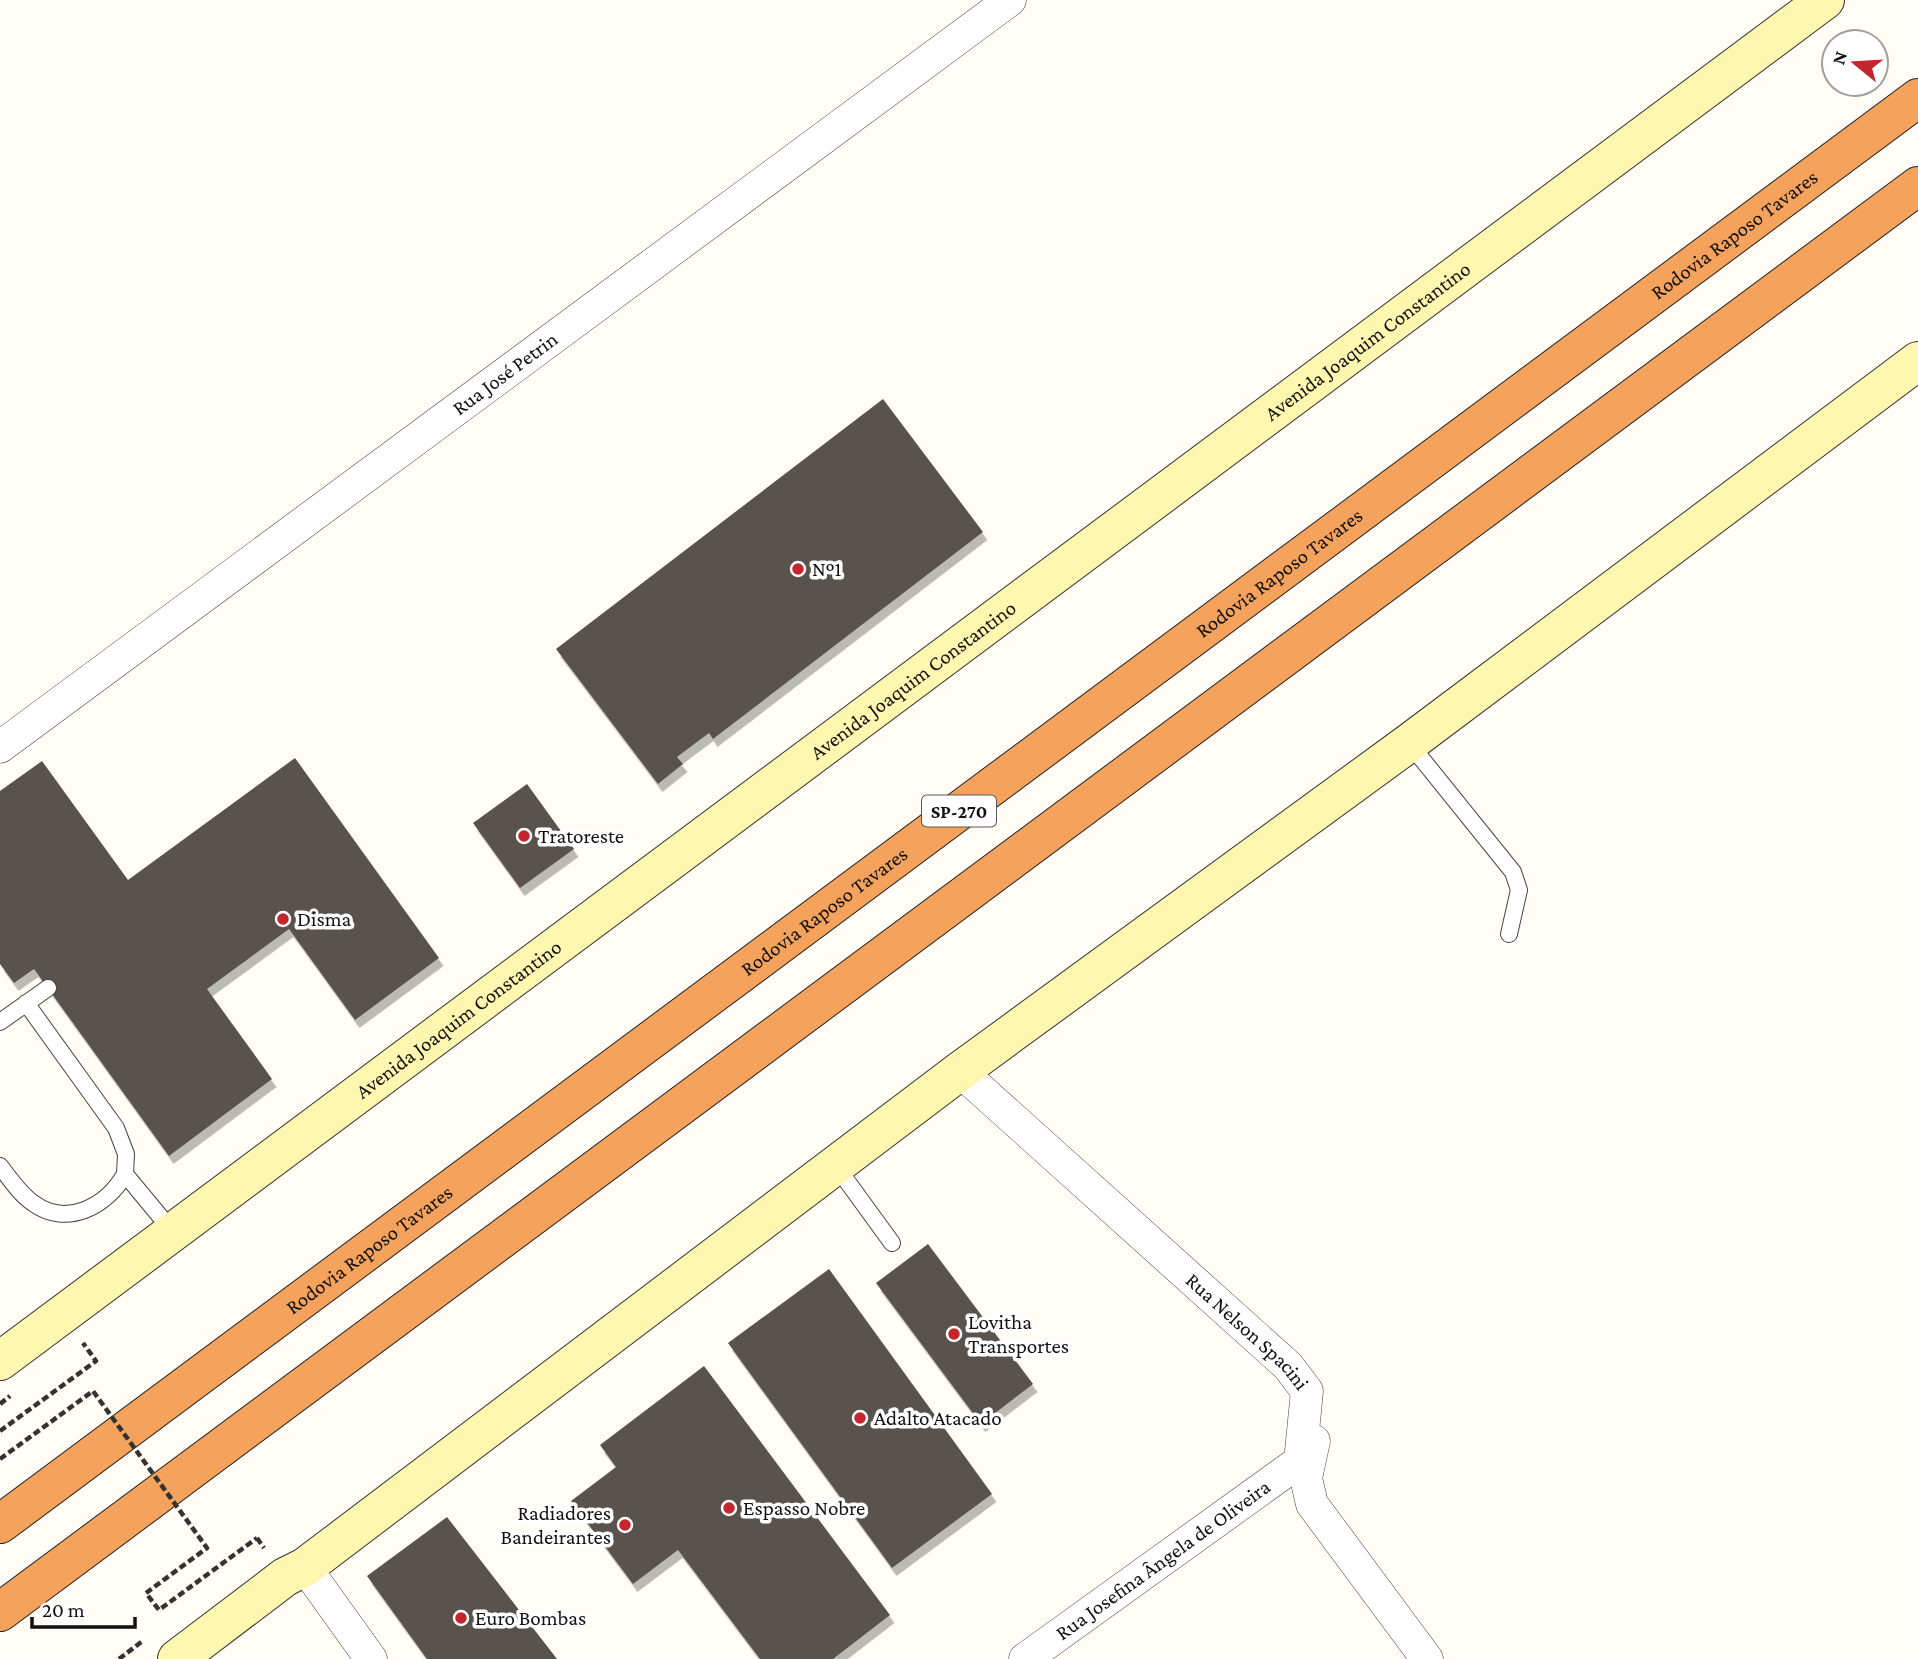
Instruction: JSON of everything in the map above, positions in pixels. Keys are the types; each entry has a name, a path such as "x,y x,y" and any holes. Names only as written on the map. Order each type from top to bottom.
{"highway":[{"name":"Rodovia Raposo Tavares","path":"0,1524 1918,98"},
{"path":"0,1612 1918,186"}],"street":[{"name":"Rua José Petrin","path":"0,747 1010,0"},
{"name":"Avenida Joaquim Constantino","path":"0,1361 1825,0"},
{"path":"177,1659 285,1577 305,1567 960,1071 1409,743 1918,361"},
{"name":"Rua Nelson Spacini","path":"960,1071 1288,1366 1307,1391 1300,1461"},
{"path":"1300,1461 1315,1422 1306,1478 1312,1504 1427,1659"},
{"name":"Rua Josefina Ângela de Oliveira","path":"1025,1659 1300,1461"},
{"path":"305,1567 371,1659"}],"lane":[{"path":"1409,743 1513,872 1518,890 1509,934"},
{"path":"0,1022 48,989"},
{"path":"0,1166 34,1203 69,1215 95,1206 118,1186 125,1174 126,1154 116,1128 26,1003"},
{"path":"836,1166 892,1243"},
{"path":"125,1174 173,1232"}],"path":[{"path":"0,1432 96,1361"},
{"path":"0,1459 93,1391 207,1548 146,1593 159,1610 257,1538"}],"building":[{"name":"Nº1","path":"883,399 983,532 713,739 709,733 677,757 683,764 658,784 556,649"},
{"path":"295,758 439,958 355,1020 289,929 207,989 272,1079 169,1156 34,969 14,983 0,964 0,791 42,761 128,880"},
{"name":"Tratoreste","path":"527,784 574,849 520,888 473,823"},
{"name":"Lovitha Transportes","path":"928,1244 1033,1384 981,1424 876,1283"},
{"name":"Adalto Atacado","path":"829,1269 992,1494 892,1568 728,1343"},
{"name":"Espasso Nobre","path":"704,1366 890,1615 833,1659 760,1659 678,1550 633,1584 571,1501 616,1467 600,1445"},
{"name":"Euro Bombas","path":"447,1517 557,1659 427,1659 367,1576"}],"place":[{"name":"Nº1","path":"798,569"},
{"name":"Tratoreste","path":"524,836"},
{"name":"Disma","path":"283,919"},
{"name":"Lovitha Transportes","path":"954,1334"},
{"name":"Adalto Atacado","path":"860,1418"},
{"name":"Espasso Nobre","path":"729,1508"},
{"name":"Radiadores Bandeirantes","path":"625,1525"},
{"name":"Euro Bombas","path":"461,1618"}]}
